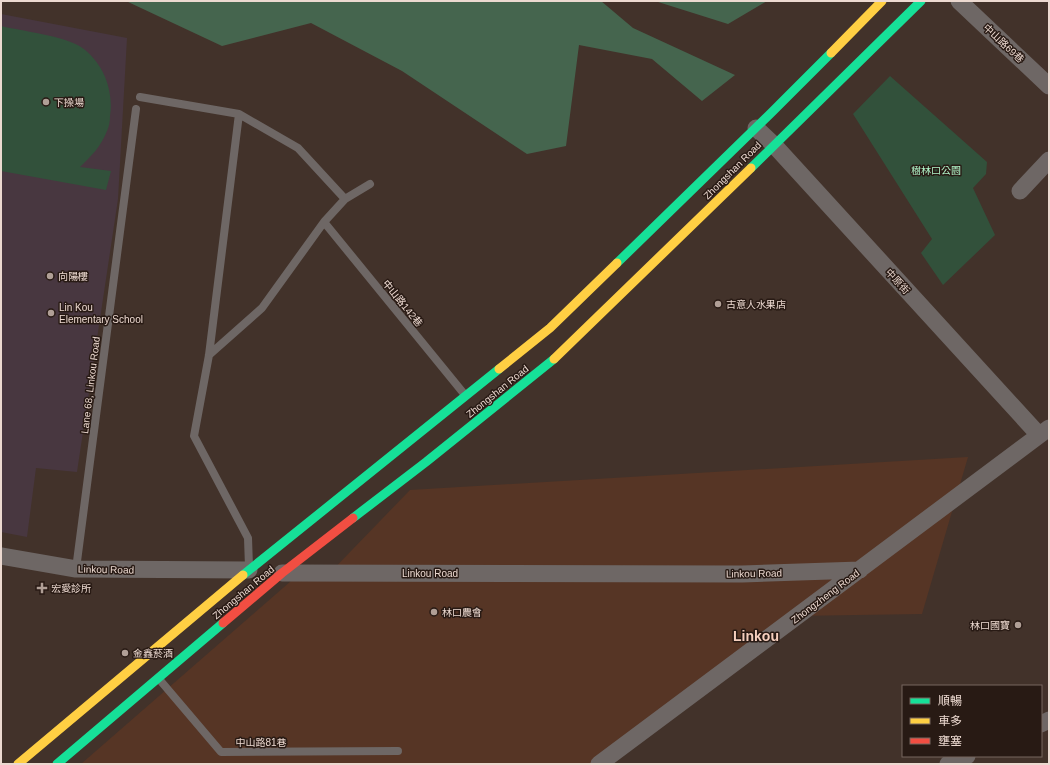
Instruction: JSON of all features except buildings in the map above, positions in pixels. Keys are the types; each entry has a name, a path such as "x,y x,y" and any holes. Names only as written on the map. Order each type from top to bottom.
{"main road":[{"name":"Zhongshan Road","path":"57,764 158,678 266,572 466,395 550,328 756,128 882,1"},
{"name":"Zhongshan Road","path":"18,764 266,572 426,462 553,360 921,1"}],"street":[{"name":"中山路69巷","path":"959,1 1049,86"},
{"name":"中原街","path":"756,128 774,145 1044,431"},
{"path":"1020,191 1049,160"},
{"name":"Zhongzheng Road","path":"599,764 1044,431"},
{"name":"Linkou Road","path":"1,556 76,569 266,572 742,574 860,570"},
{"path":"948,764 965,757"}],"lane":[{"path":"140,97 239,114 298,148 345,199"},
{"name":"Lane 68, Linkou Road","path":"76,569 136,109"},
{"path":"239,114 210,355 194,436 266,572"},
{"path":"210,355 262,308 324,222 345,199 370,184"},
{"name":"中山路142巷","path":"324,222 466,395"},
{"name":"中山路81巷","path":"158,678 220,752 398,751"}],"shaded area":[{"name":"Lin Kou Elementary School","path":"1,14 127,38 118,199 77,472 36,468 27,537 1,532"},
{"path":"968,457 922,614 792,616 590,764 81,764 291,581 323,580 410,490"}],"green space":[{"path":"126,1 601,1 633,28 735,75 702,101 652,59 579,45 566,146 527,154 402,71 311,23 222,46"},
{"path":"655,1 767,1 728,24"},
{"path":"1,26 54,37 74,43 89,53 101,69 105,77 110,96 111,106 108,129 99,147 80,167 111,171 106,190 1,171"},
{"name":"樹林口公園","path":"890,76 987,162 986,174 973,188 995,235 943,285 921,253 932,239 853,114"}],"traffic: fast":[{"path":"751,168 921,1"},
{"path":"617,263 831,53"},
{"path":"353,518 426,462 554,359"},
{"path":"243,575 499,369"},
{"path":"57,764 223,623"}],"traffic: slow":[{"path":"831,53 882,1"},
{"path":"554,359 751,168"},
{"path":"499,369 550,328 617,263"},
{"path":"18,764 243,575"}],"traffic: jam":[{"path":"223,623 282,573 353,518"}],"place":[{"name":"下操場","path":"46,102"},
{"name":"向陽樓","path":"50,276"},
{"name":"古意人水果店","path":"718,304"},
{"name":"Lin Kou Elementary School","path":"51,313"},
{"name":"宏愛診所","path":"42,588"},
{"name":"林口農會","path":"434,612"},
{"name":"林口國寶","path":"1018,625"},
{"name":"金鑫菸酒","path":"125,653"}],"district":[{"name":"Linkou","path":"756,636"}]}
